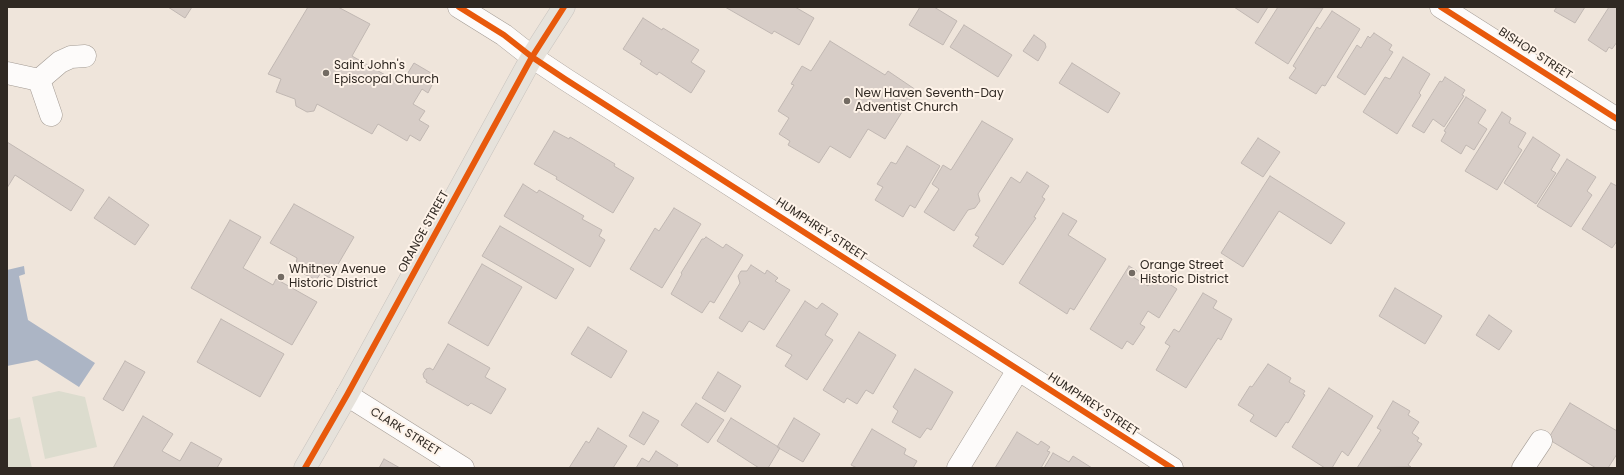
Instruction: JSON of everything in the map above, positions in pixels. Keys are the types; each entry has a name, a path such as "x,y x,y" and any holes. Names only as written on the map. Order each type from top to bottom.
{"main road":[{"name":"ORANGE STREET","path":"305,468 347,395 532,58 564,7"}],"street":[{"name":"HUMPHREY STREET","path":"459,7 504,35 532,58 1172,468"},
{"name":"BISHOP STREET","path":"1442,7 1617,119"},
{"path":"39,80 60,62 71,57 85,56"},
{"path":"7,73 39,80"},
{"path":"39,80 51,115"},
{"path":"958,468 1018,370"},
{"name":"CLARK STREET","path":"347,395 463,468"},
{"path":"1523,468 1541,441"}],"shaded area":[{"path":"59,391 85,397 97,447 45,459 32,397"},
{"path":"20,417 32,468 7,468 7,420"}],"water":[{"path":"24,266 25,274 19,276 28,320 95,363 79,387 37,360 7,366 7,270"}],"building":[{"path":"168,7 192,7 185,18"},
{"name":"Saint John's Episcopal Church","path":"308,7 338,7 370,24 352,56 401,84 414,63 431,73 428,78 434,81 428,93 422,89 413,104 425,111 419,120 429,126 420,141 410,135 407,141 378,124 372,134 317,104 314,111 307,112 296,106 295,99 276,92 281,79 268,74"},
{"path":"725,7 795,7 814,18 799,45 774,31 772,34"},
{"path":"920,7 934,7 957,21 943,45 909,25"},
{"path":"1234,7 1268,7 1258,23"},
{"path":"1278,7 1323,8 1288,64 1255,43"},
{"path":"1557,7 1585,7 1575,23 1554,11"},
{"path":"1609,7 1617,7 1617,42 1612,49 1609,47 1606,52 1588,40"},
{"path":"1332,11 1360,29 1325,86 1322,85 1316,94 1289,78 1296,68 1293,66 1317,27 1320,29"},
{"path":"643,18 662,30 663,28 699,50 691,62 705,71 691,93 659,72 657,75 640,64 642,61 623,49"},
{"path":"964,25 1012,55 998,77 950,47"},
{"path":"1374,33 1392,45 1389,50 1393,52 1365,95 1337,77 1357,45 1361,48 1368,36 1370,38"},
{"path":"1034,35 1045,43 1046,47 1038,61 1023,51"},
{"name":"New Haven Seventh-Day Adventist Church","path":"830,41 885,75 888,71 916,90 885,139 868,129 850,158 830,146 819,163 788,145 790,141 779,134 789,118 778,111 794,85 791,84 802,66 811,71"},
{"path":"1403,57 1430,74 1419,93 1421,95 1397,134 1363,112 1385,77 1390,79"},
{"path":"1072,63 1120,93 1108,113 1059,83"},
{"path":"1445,77 1465,90 1462,95 1464,96 1444,127 1433,119 1424,133 1412,126 1440,81 1442,82"},
{"path":"1466,97 1486,110 1478,123 1487,129 1474,150 1466,145 1461,154 1441,141 1446,132 1444,131"},
{"path":"1502,112 1511,118 1509,123 1526,133 1518,147 1522,150 1497,190 1465,171"},
{"path":"982,121 1013,139 978,194 980,201 975,208 968,210 954,231 924,212 939,189 932,184 943,165 951,170"},
{"path":"554,131 569,139 570,137 615,164 614,166 634,178 613,213 534,164"},
{"path":"1533,137 1560,155 1551,170 1556,173 1536,204 1504,183"},
{"path":"1258,138 1280,152 1263,177 1241,163"},
{"path":"7,142 84,190 71,211 15,175 7,188"},
{"path":"907,146 940,166 915,208 910,205 903,217 875,200 883,187 877,184 891,162 896,164"},
{"path":"1567,159 1596,177 1587,191 1592,195 1571,227 1537,206"},
{"path":"1027,172 1049,186 1042,197 1045,199 1034,217 1036,218 1003,265 973,246 979,237 975,235 1011,177 1020,183"},
{"path":"1270,176 1345,223 1331,244 1279,211 1243,267 1221,253"},
{"path":"1611,183 1617,186 1617,241 1612,248 1582,229"},
{"path":"523,184 537,193 539,190 584,216 582,219 602,230 599,236 605,240 590,267 504,216"},
{"path":"109,197 149,225 135,245 94,218"},
{"path":"294,204 354,237 330,278 321,273 316,280 304,274 296,265 297,258 270,243"},
{"path":"674,208 701,224 662,288 630,269 655,228 659,231"},
{"path":"1063,213 1077,221 1068,235 1106,259 1074,310 1070,308 1067,314 1019,283"},
{"path":"230,220 261,237 243,268 273,285 276,279 317,302 292,345 191,288"},
{"path":"500,226 574,269 556,299 482,256"},
{"path":"706,237 723,248 726,244 743,255 714,303 710,301 702,313 671,294 682,274 681,273 702,239"},
{"path":"482,264 522,287 488,346 448,323"},
{"path":"751,265 765,274 767,270 778,278 775,281 790,290 764,330 749,321 742,332 719,318 740,283 738,276 741,271 747,271"},
{"path":"1129,266 1137,271 1133,277 1148,286 1155,275 1177,289 1159,318 1148,311 1140,324 1145,327 1133,345 1127,341 1122,349 1090,329"},
{"path":"1395,288 1442,316 1425,344 1379,316"},
{"path":"1203,293 1217,301 1213,308 1232,319 1221,340 1218,338 1186,388 1156,370 1170,346 1165,343 1174,329 1179,332"},
{"path":"805,301 817,309 822,303 838,314 825,335 833,340 807,380 785,366 792,355 776,346"},
{"path":"1489,315 1512,331 1499,350 1476,335"},
{"path":"221,319 284,354 260,397 197,362"},
{"path":"588,327 627,351 611,378 571,354"},
{"path":"859,332 896,355 873,394 866,390 857,404 847,398 844,403 823,390"},
{"path":"448,344 490,368 485,377 506,389 491,414 471,403 468,406 426,382 427,380 424,378 423,374 426,369 430,368 433,370"},
{"path":"125,361 145,372 123,411 103,399"},
{"path":"1268,364 1291,378 1289,382 1305,391 1303,394 1305,395 1288,423 1286,422 1276,437 1250,421 1254,415 1238,405 1250,386 1252,387"},
{"path":"915,369 953,392 931,430 927,428 920,438 892,422 898,411 893,407"},
{"path":"718,372 741,386 725,412 702,398"},
{"path":"1329,388 1373,416 1348,456 1342,451 1332,468 1325,468 1292,447"},
{"path":"1393,401 1410,411 1408,415 1419,422 1412,433 1419,438 1417,441 1422,444 1408,465 1411,467 1357,468 1381,430 1377,428"},
{"path":"696,403 724,420 708,443 681,425"},
{"path":"1570,403 1617,431 1617,454 1608,468 1596,468 1548,439"},
{"path":"643,412 659,421 644,445 629,436"},
{"path":"143,416 173,434 162,451 180,461 191,442 222,459 217,468 113,468"},
{"path":"731,418 780,448 768,468 759,468 717,441"},
{"path":"794,418 820,434 803,462 777,447"},
{"path":"598,428 627,446 613,468 569,468 586,441 589,443"},
{"path":"872,429 906,449 904,454 917,461 913,468 857,468 851,465"},
{"path":"1017,432 1038,445 1041,441 1050,447 1047,451 1050,452 1041,468 995,468"},
{"path":"656,451 678,465 676,468 636,468 642,458 649,462"},
{"path":"1053,453 1069,462 1073,456 1092,468 1044,468"},
{"path":"384,459 400,468 379,468"}],"cycle path":[{"path":"459,7 504,35 532,57 565,79 1172,468"},
{"path":"305,468 347,395 532,57 564,7"},
{"path":"1441,7 1617,119"}],"place":[{"name":"Saint John's Episcopal Church","path":"326,73"},
{"name":"New Haven Seventh-Day Adventist Church","path":"847,101"},
{"name":"Orange Street Historic District","path":"1132,273"},
{"name":"Whitney Avenue Historic District","path":"281,277"}]}
